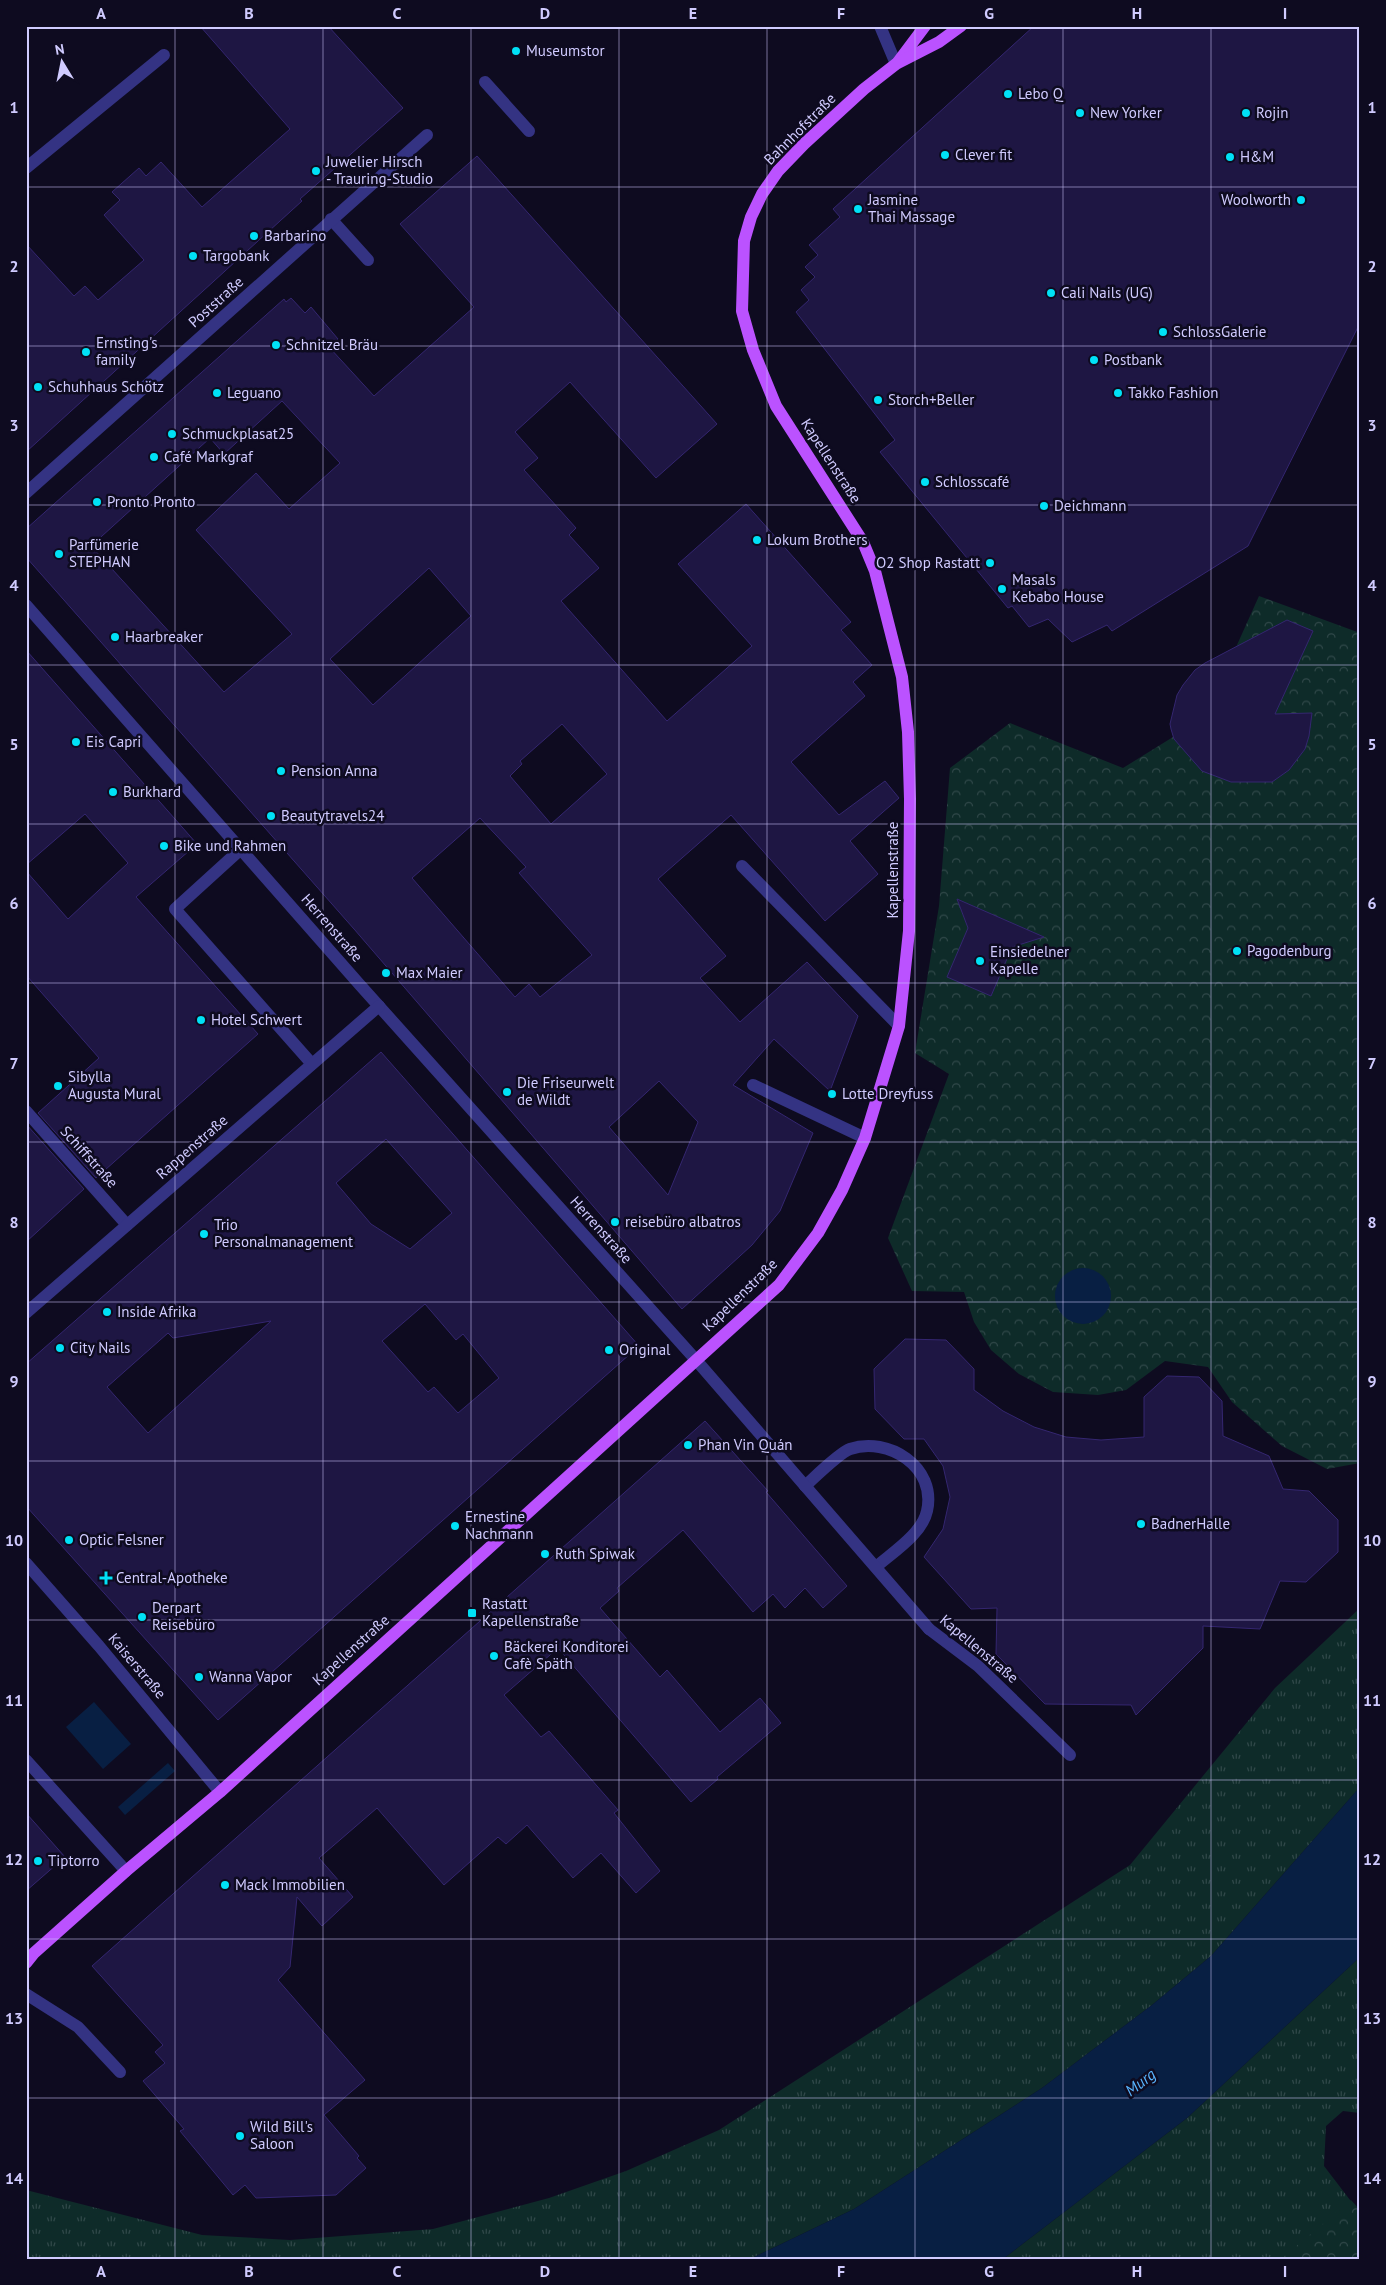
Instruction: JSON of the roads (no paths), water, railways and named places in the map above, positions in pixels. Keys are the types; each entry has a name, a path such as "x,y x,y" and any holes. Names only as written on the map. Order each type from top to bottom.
{"main road":[{"name":"Bahnhofstraße","path":"896,64 925,26"},
{"name":"Bahnhofstraße","path":"753,350 742,311 742,272 744,241 751,216 762,194 778,171 804,144 864,89 896,64 939,42 961,26"},
{"name":"Kapellenstraße","path":"26,1963 34,1953 126,1871 220,1792 778,1285 818,1233 842,1190 865,1138 899,1026 909,931 908,732 902,677 875,571 863,542 776,406 753,350"}],"street":[{"path":"880,26 896,64"},
{"path":"26,168 164,55"},
{"path":"485,82 529,131"},
{"name":"Poststraße","path":"26,493 427,135"},
{"path":"331,219 368,260"},
{"name":"Herrenstraße","path":"26,604 379,1006 696,1360"},
{"path":"241,849 175,909 312,1064"},
{"path":"742,866 899,1026"},
{"name":"Rappenstraße","path":"26,1313 379,1006"},
{"path":"753,1085 865,1138"},
{"name":"Schiffstraße","path":"26,1111 127,1225"},
{"name":"Kapellenstraße","path":"696,1360 930,1629 978,1666 1070,1755"},
{"path":"805,1486 848,1450 868,1445 887,1448 906,1458 920,1472 927,1491 927,1511 917,1530 876,1568"},
{"name":"Kaiserstraße","path":"26,1563 99,1646 220,1792"},
{"path":"930,1629 945,1629"},
{"path":"26,1760 126,1871"},
{"path":"26,1994 78,2027 120,2072"}],"water":[{"path":"1083,1268 1094,1270 1103,1276 1109,1285 1111,1296 1109,1307 1103,1316 1094,1322 1083,1324 1072,1322 1063,1316 1057,1307 1055,1296 1057,1285 1063,1276 1072,1270"},
{"path":"94,1702 131,1744 103,1769 66,1727"},
{"path":"168,1763 175,1771 125,1815 118,1807"},
{"name":"Murg","path":"1360,1787 1360,1957 1187,2118 1003,2259 750,2259 854,2209 1042,2088 1152,2005 1211,1956"}],"place":[{"name":"Museumstor","path":"516,51"},
{"name":"Lebo Q","path":"1008,94"},
{"name":"New Yorker","path":"1080,113"},
{"name":"Rojin","path":"1246,113"},
{"name":"Clever fit","path":"945,155"},
{"name":"H&M","path":"1230,157"},
{"name":"Juwelier Hirsch - Trauring-Studio","path":"316,171"},
{"name":"Woolworth","path":"1301,200"},
{"name":"Jasmine Thai Massage","path":"858,209"},
{"name":"Barbarino","path":"254,236"},
{"name":"Targobank","path":"193,256"},
{"name":"Cali Nails (UG)","path":"1051,293"},
{"name":"SchlossGalerie","path":"1163,332"},
{"name":"Schnitzel Bräu","path":"276,345"},
{"name":"Ernsting's family","path":"86,352"},
{"name":"Postbank","path":"1094,360"},
{"name":"Schuhhaus Schötz","path":"38,387"},
{"name":"Leguano","path":"217,393"},
{"name":"Takko Fashion","path":"1118,393"},
{"name":"Storch+Beller","path":"878,400"},
{"name":"Schmuckplasat25","path":"172,434"},
{"name":"Café Markgraf","path":"154,457"},
{"name":"Schlosscafé","path":"925,482"},
{"name":"Pronto Pronto","path":"97,502"},
{"name":"Deichmann","path":"1044,506"},
{"name":"Lokum Brothers","path":"757,540"},
{"name":"Parfümerie STEPHAN","path":"59,554"},
{"name":"O2 Shop Rastatt","path":"990,563"},
{"name":"Masals Kebabo House","path":"1002,589"},
{"name":"Haarbreaker","path":"115,637"},
{"name":"Eis Capri","path":"76,742"},
{"name":"Pension Anna","path":"281,771"},
{"name":"Burkhard","path":"113,792"},
{"name":"Beautytravels24","path":"271,816"},
{"name":"Bike und Rahmen","path":"164,846"},
{"name":"Pagodenburg","path":"1237,951"},
{"name":"Einsiedelner Kapelle","path":"980,961"},
{"name":"Max Maier","path":"386,973"},
{"name":"Hotel Schwert","path":"201,1020"},
{"name":"Sibylla Augusta Mural","path":"58,1086"},
{"name":"Die Friseurwelt de Wildt","path":"507,1092"},
{"name":"Lotte Dreyfuss","path":"832,1094"},
{"name":"reisebüro albatros","path":"615,1222"},
{"name":"Trio Personalmanagement","path":"204,1234"},
{"name":"Inside Afrika","path":"107,1312"},
{"name":"City Nails","path":"60,1348"},
{"name":"Original","path":"609,1350"},
{"name":"Phan Vin Quán","path":"688,1445"},
{"name":"BadnerHalle","path":"1141,1524"},
{"name":"Ernestine Nachmann","path":"455,1526"},
{"name":"Optic Felsner","path":"69,1540"},
{"name":"Ruth Spiwak","path":"545,1554"},
{"name":"Central-Apotheke","path":"106,1578"},
{"name":"Rastatt Kapellenstraße","path":"472,1613"},
{"name":"Derpart Reisebüro","path":"142,1617"},
{"name":"Bäckerei Konditorei Cafè Späth","path":"494,1656"},
{"name":"Wanna Vapor","path":"199,1677"},
{"name":"Tiptorro","path":"38,1861"},
{"name":"Mack Immobilien","path":"225,1885"},
{"name":"Wild Bill's Saloon","path":"240,2136"}]}
